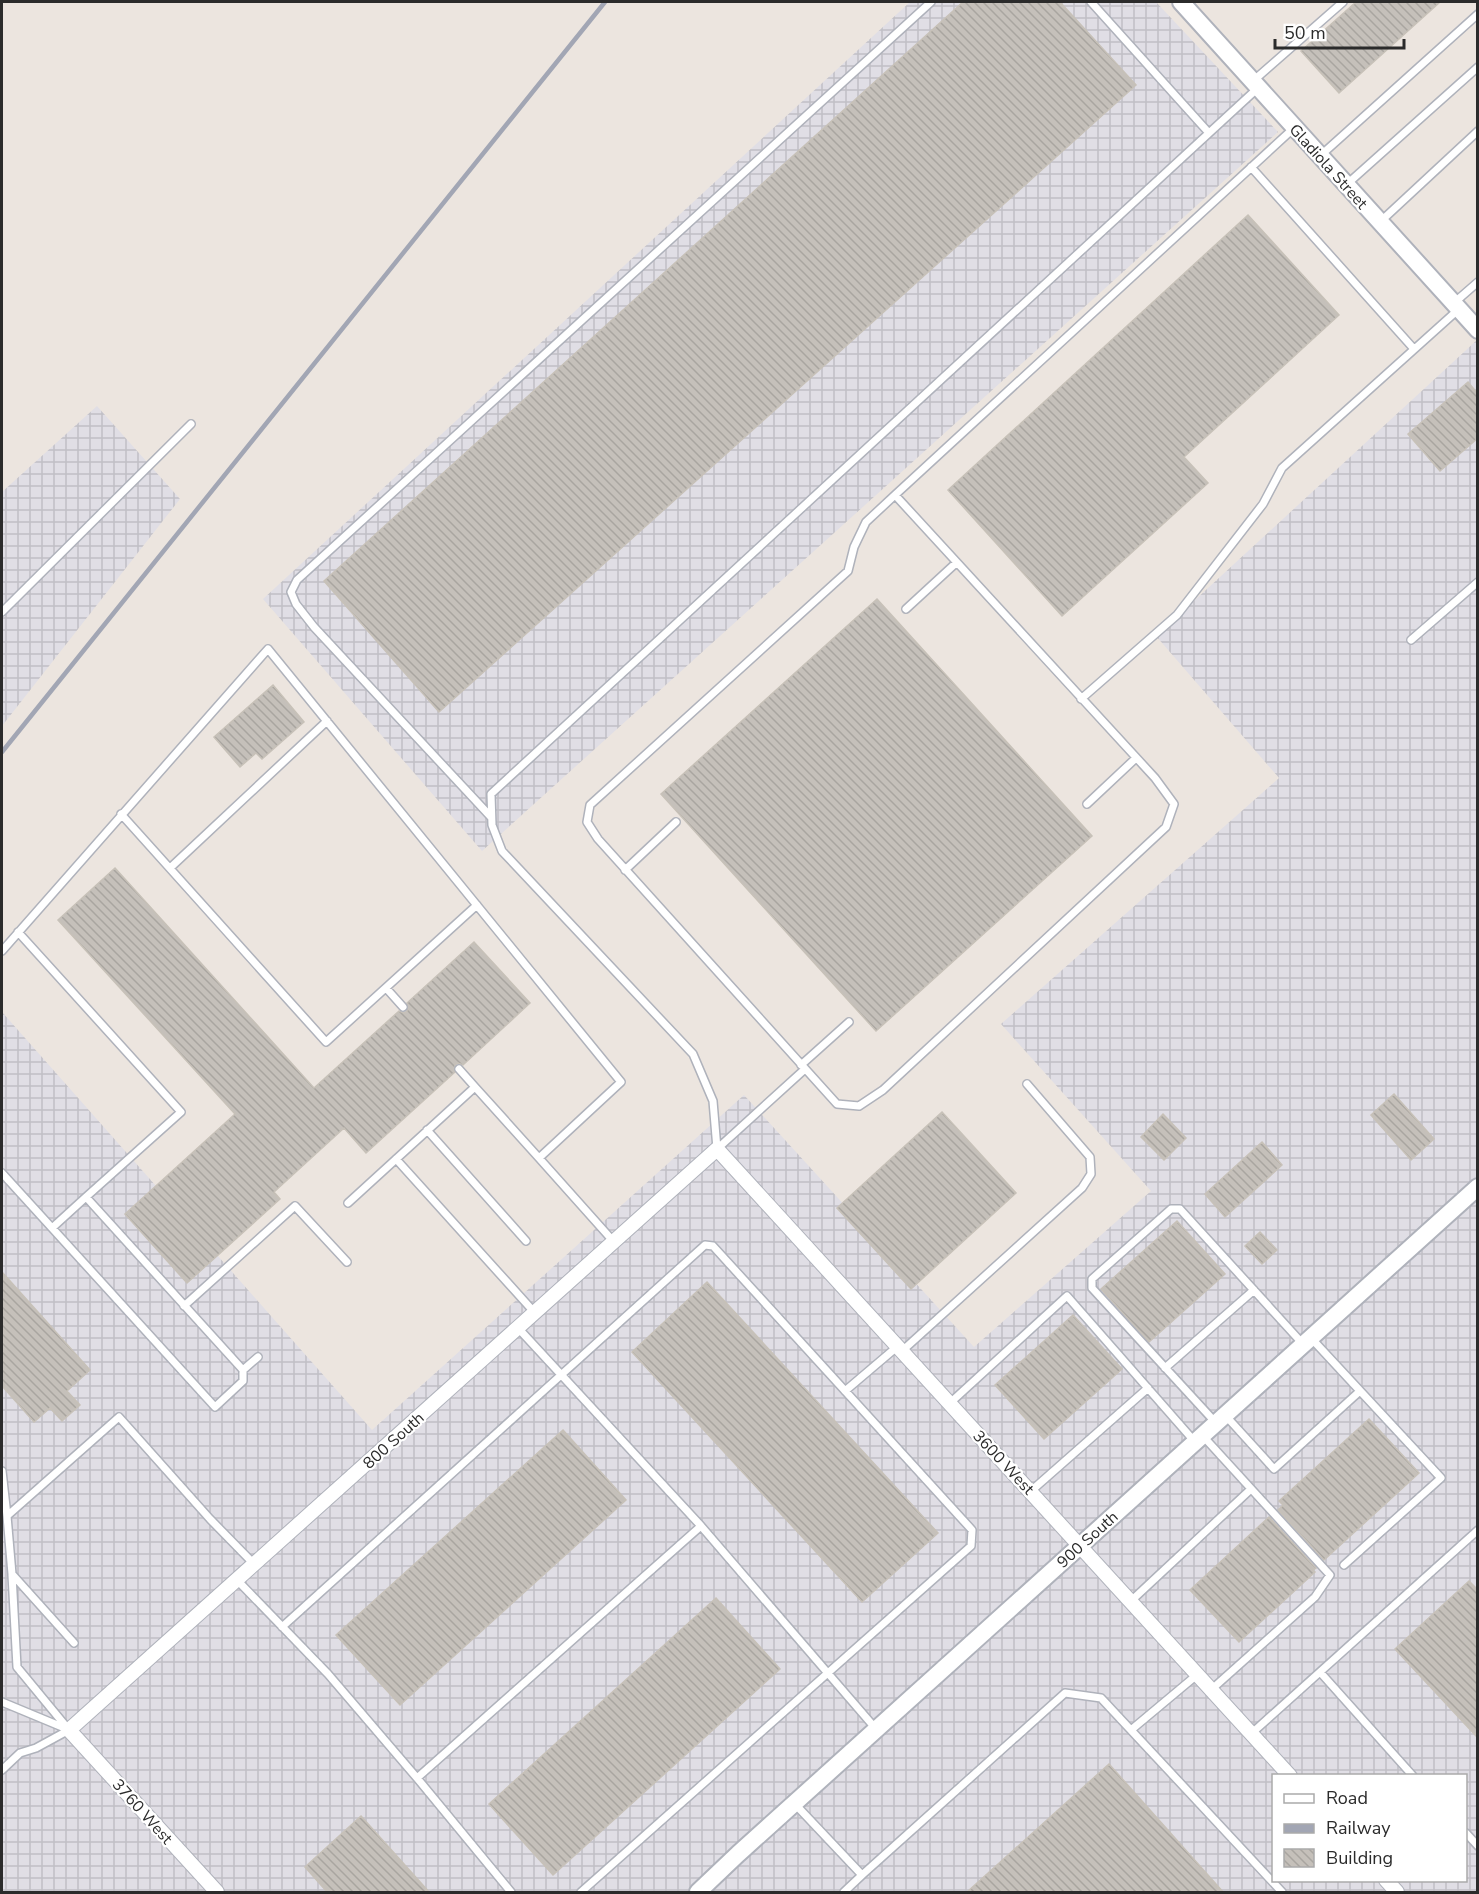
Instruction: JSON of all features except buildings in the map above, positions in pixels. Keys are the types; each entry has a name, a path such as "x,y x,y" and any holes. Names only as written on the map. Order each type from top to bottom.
{"street":[{"name":"Gladiola Street","path":"1181,2 1478,330"},
{"name":"800 South","path":"69,1730 717,1149"},
{"name":"3600 West","path":"717,1149 1288,1774"},
{"name":"900 South","path":"699,1893 731,1860 1478,1187"},
{"name":"3760 West","path":"69,1730 217,1893"}],"lane":[{"path":"492,817 314,627 296,604 291,592 297,580 931,2"},
{"path":"1091,2 1209,133"},
{"path":"717,1149 712,1101 693,1054 502,851 492,825 491,794 1209,133 1256,84 1343,2"},
{"path":"1320,156 1478,14"},
{"path":"1346,184 1478,67"},
{"path":"895,495 1155,778 1174,804 1166,827 883,1090 859,1106 837,1104 625,870 598,839 587,822 590,805 848,570 854,547 866,522 895,495 1251,167 1295,127"},
{"path":"1380,222 1478,131"},
{"path":"1251,167 1414,349"},
{"path":"1082,699 1177,615 1263,504 1282,468 1414,349 1478,282"},
{"path":"2,612 191,424"},
{"path":"906,609 956,563"},
{"path":"1411,639 1478,582"},
{"path":"2,951 268,649 621,1082 538,1158"},
{"path":"170,868 327,721"},
{"path":"1087,804 1136,758"},
{"path":"121,814 326,1042 477,905"},
{"path":"625,870 676,822"},
{"path":"18,932 181,1112 51,1228"},
{"path":"386,988 403,1007"},
{"path":"717,1149 849,1022"},
{"path":"459,1069 614,1242"},
{"path":"845,1391 900,1348 1082,1188 1091,1174 1090,1157 1027,1084"},
{"path":"348,1203 475,1087"},
{"path":"427,1131 526,1241"},
{"path":"396,1159 535,1313"},
{"path":"2,1173 215,1407 243,1382 243,1370 86,1197"},
{"path":"184,1306 295,1206 347,1263"},
{"path":"1344,1565 1441,1478 1360,1391 1254,1290 1180,1209 1171,1209 1090,1283 1092,1288 1165,1368 1274,1469 1360,1391"},
{"path":"282,1627 705,1245 713,1246 972,1530 971,1546 582,1893"},
{"path":"1165,1368 1254,1290"},
{"path":"950,1403 1067,1296 1148,1388 1251,1489 1330,1575 1315,1597 1212,1689"},
{"path":"518,1328 701,1526 876,1729"},
{"path":"243,1370 258,1357"},
{"path":"1031,1491 1148,1388"},
{"path":"7,1516 119,1417 210,1520 254,1564"},
{"path":"2,1471 12,1574 17,1667 69,1730"},
{"path":"1131,1601 1251,1489"},
{"path":"417,1778 701,1526"},
{"path":"1252,1733 1478,1530"},
{"path":"12,1574 74,1643"},
{"path":"237,1580 328,1674 511,1893"},
{"path":"1320,1672 1411,1774"},
{"path":"1131,1730 1198,1674"},
{"path":"844,1893 1065,1693 1101,1698 1282,1893"},
{"path":"2,1702 69,1730"},
{"path":"2,1770 20,1754 69,1730"},
{"path":"794,1803 862,1875"},
{"path":"1467,1834 1478,1846"}],"shaded area":[{"path":"910,2 1156,2 1278,132 482,851 263,599"},
{"path":"1477,340 1477,1892 2,1892 2,1012 372,1430 744,1095 974,1347 1151,1191 1001,1024 1279,778 1156,636"},
{"path":"97,406 180,499 2,726 2,492"}],"railway":[{"path":"2,752 605,2"}]}
